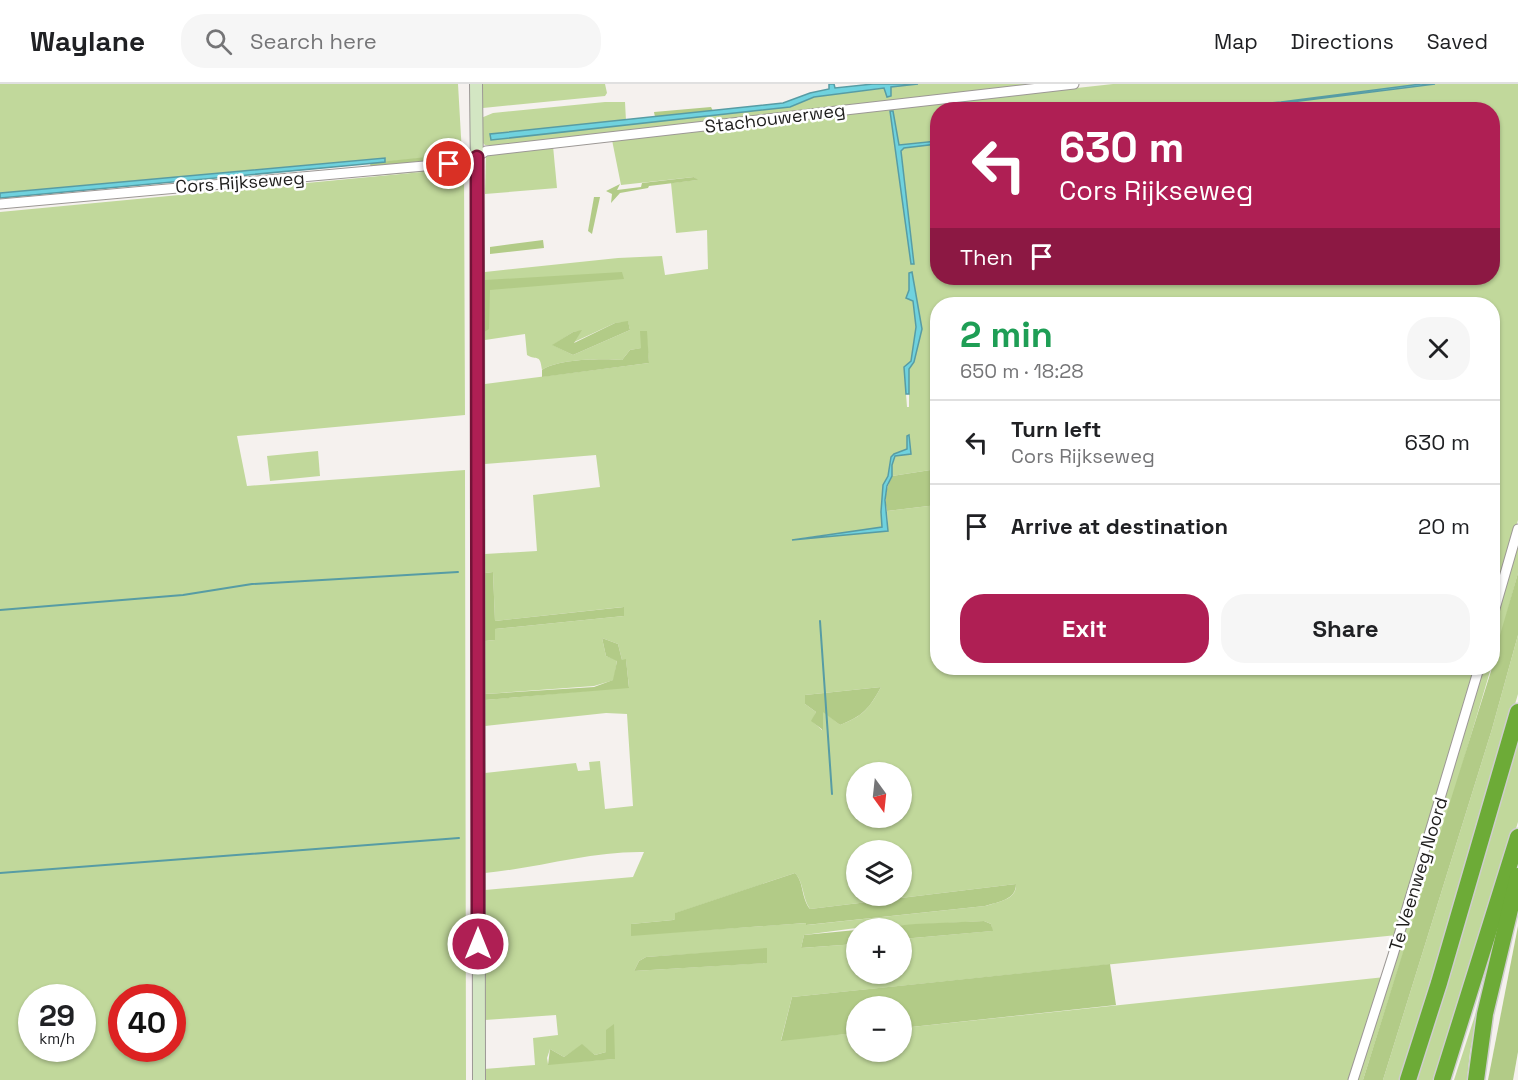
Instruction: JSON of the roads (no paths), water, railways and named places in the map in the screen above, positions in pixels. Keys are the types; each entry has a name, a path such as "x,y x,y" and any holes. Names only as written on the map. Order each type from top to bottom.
{"highway":[{"path":"1408,1080 1439,983 1518,712"},
{"path":"1442,1080 1518,837"},
{"path":"1476,1080 1485,1014 1518,876"}],"street":[{"path":"476,84 479,1080"},
{"name":"Stachouwerweg","path":"477,157 486,151 1074,84"},
{"name":"Cors Rijkseweg","path":"0,204 469,162 477,157"},
{"path":"1500,591 1518,529"},
{"name":"Te Veenweg Noord","path":"1353,1080 1477,675"}],"water":[{"path":"829,84 834,84 835,88 873,84 918,84 891,87 891,96 887,97 884,88 814,97 790,107 491,140 490,134 783,103 829,89"},
{"path":"1421,84 1435,84 1292,102 1281,102"},
{"path":"890,111 893,111 899,145 930,142 930,145 904,148 901,151 914,264 911,264"},
{"path":"385,158 385,162 0,198 0,193"},
{"path":"912,272 922,329 914,362 909,369 909,394 906,394 904,367 911,361 916,327 913,301 906,298 909,290 909,273"},
{"path":"909,435 911,454 895,456 892,476 887,486 885,500 888,531 792,540 882,527 883,485 888,476 891,457 907,449 907,436"}],"waterway":[{"path":"0,610 183,595 252,584 458,572"},
{"path":"820,621 832,794"},
{"path":"0,873 459,838"}]}
